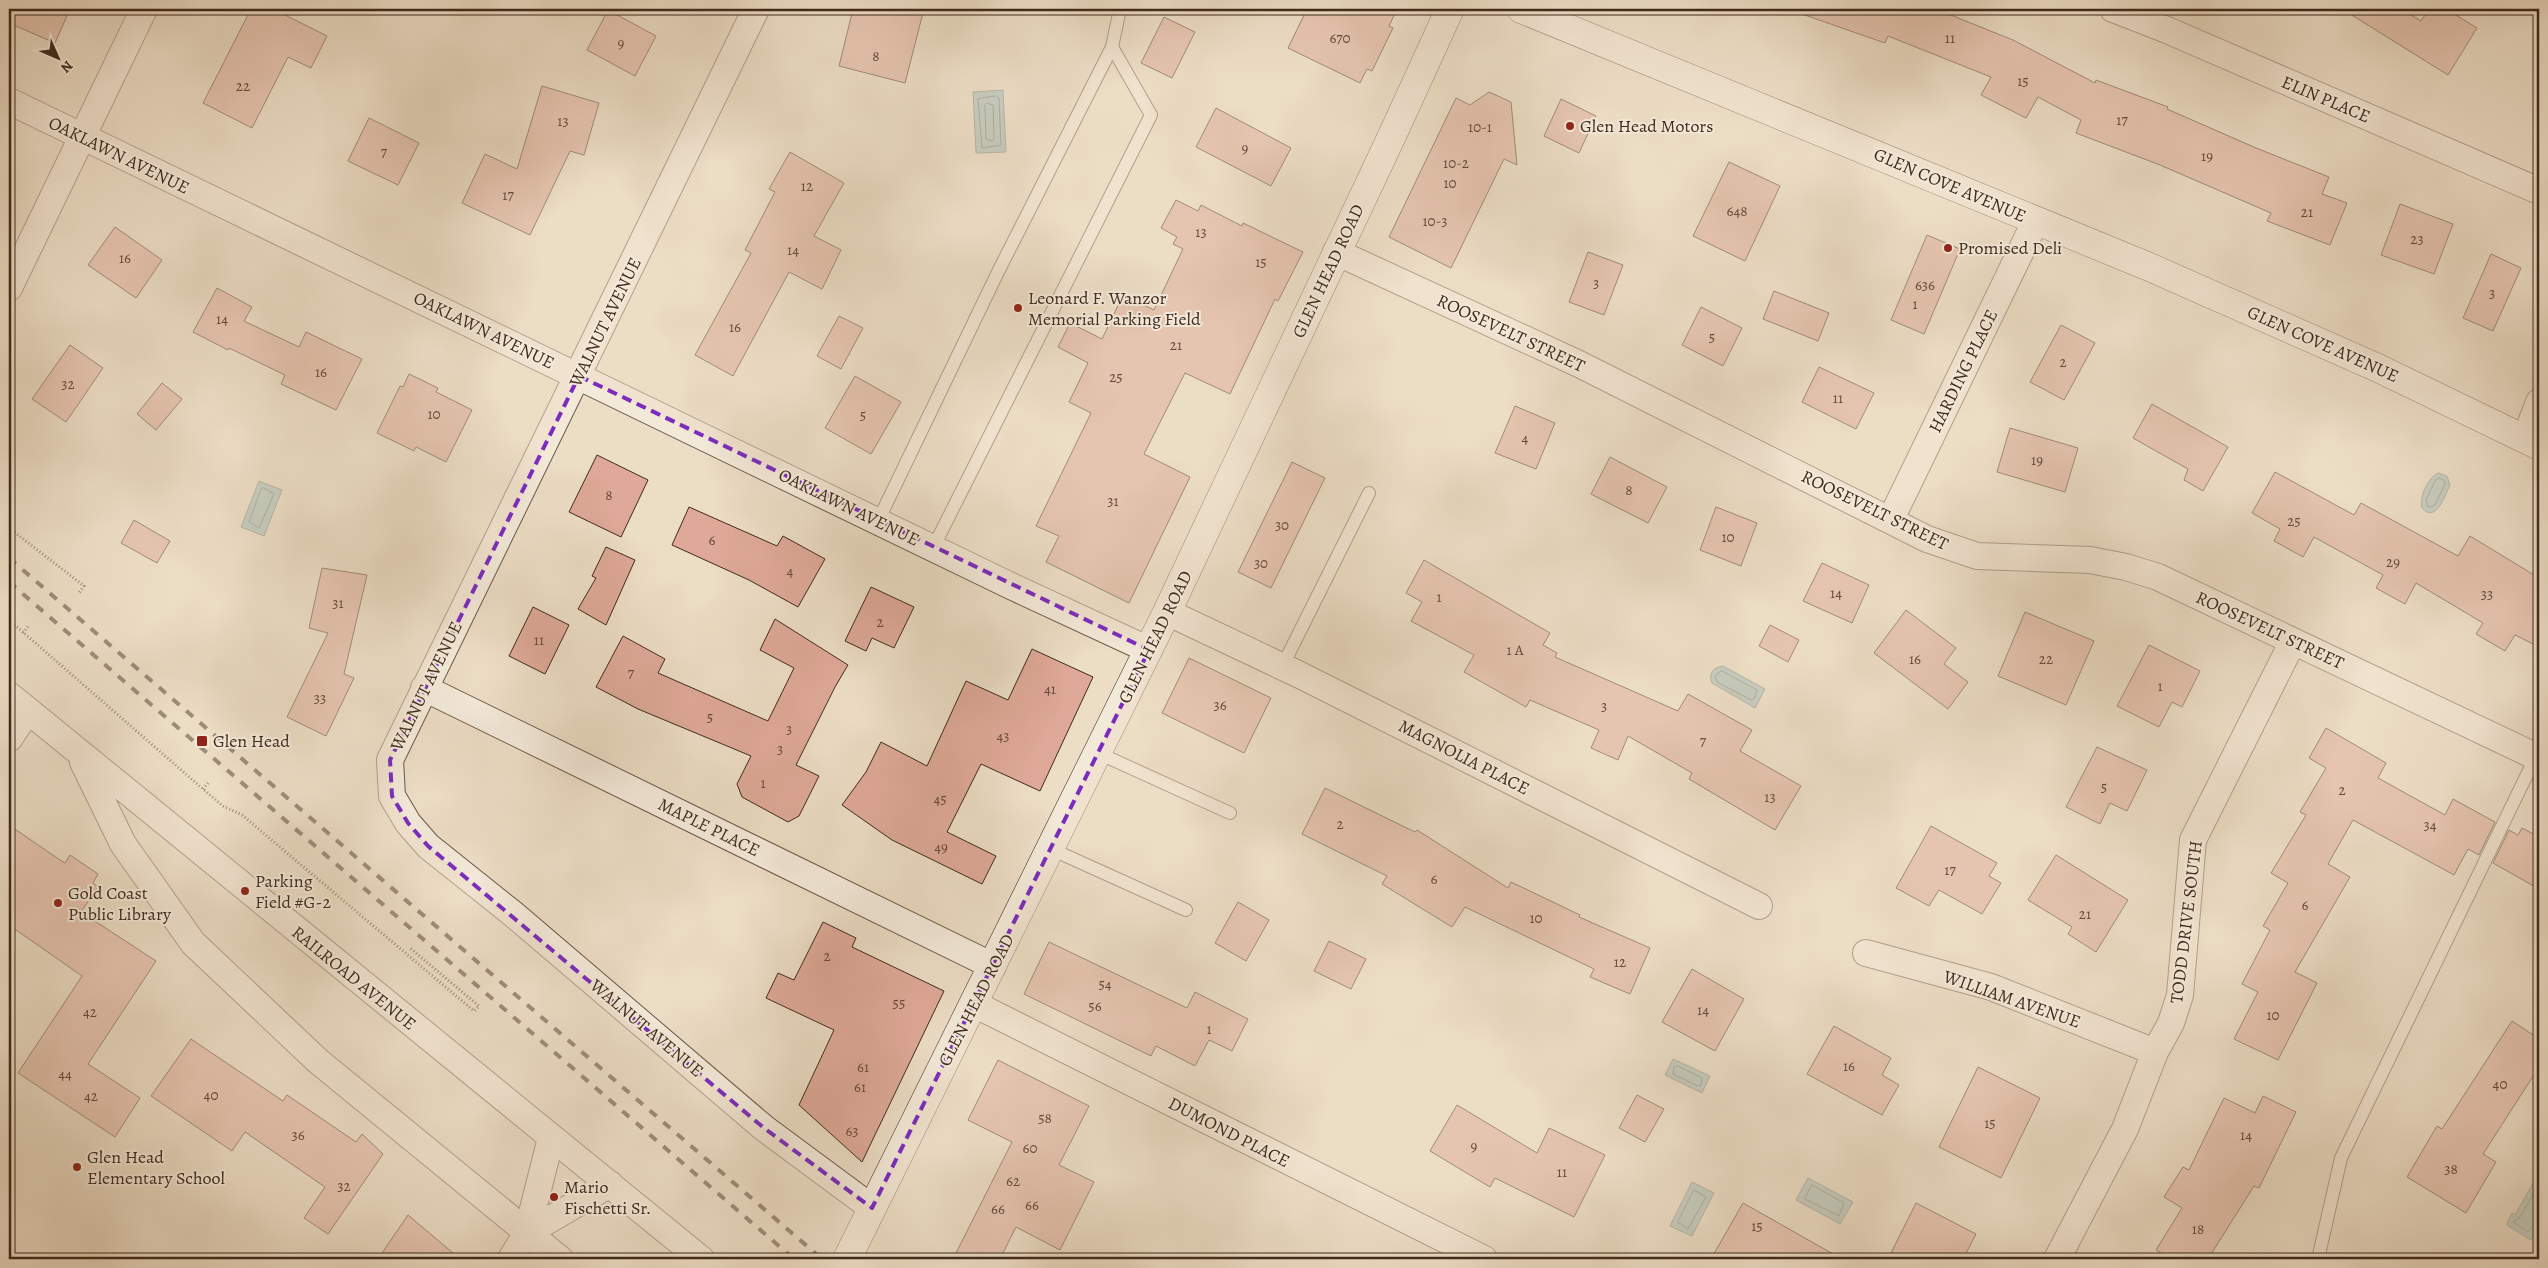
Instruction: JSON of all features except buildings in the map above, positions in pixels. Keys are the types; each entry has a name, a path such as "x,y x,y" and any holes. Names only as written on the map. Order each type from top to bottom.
{"main road":[{"name":"GLEN HEAD ROAD","path":"848,1259 1149,650 1336,252 1392,138 1450,9"},
{"name":"GLEN COVE AVENUE","path":"1521,9 2147,266 2369,364 2532,442"}],"street":[{"path":"9,288 144,9"},
{"name":"WALNUT AVENUE","path":"756,9 579,376 390,760 392,796 408,823 428,846 520,919 764,1128 872,1208"},
{"name":"ELIN PLACE","path":"2113,9 2176,34 2539,191"},
{"name":"OAKLAWN AVENUE","path":"9,101 933,548 1149,650"},
{"name":"HARDING PLACE","path":"1891,520 2036,222"},
{"name":"ROOSEVELT STREET","path":"1336,252 1579,364 1927,539 1977,556 2090,560 2126,566 2158,577 2538,757"},
{"path":"2532,442 2539,402"},
{"name":"MAGNOLIA PLACE","path":"1167,612 1282,667 1759,906"},
{"name":"TODD DRIVE SOUTH","path":"2057,1259 2125,1129 2155,1052 2171,1023 2180,994 2193,840 2293,641"},
{"name":"MAPLE PLACE","path":"424,688 993,966"},
{"path":"9,739 18,703"},
{"name":"RAILROAD AVENUE","path":"18,703 78,754 701,1259"},
{"path":"78,754 123,844 194,943 318,1060 560,1259"},
{"name":"WILLIAM AVENUE","path":"1866,953 1991,987 2155,1052"},
{"name":"DUMOND PLACE","path":"974,1004 1484,1259"},
{"path":"510,1259 527,1233 551,1138"},
{"path":"527,1233 610,1184"}],"lane":[{"path":"878,521 998,272 1112,47 1120,9"},
{"path":"933,548 1151,115 1112,47"},
{"path":"1282,667 1370,493"},
{"path":"1098,753 1230,813"},
{"path":"2318,1259 2341,1158 2538,757"},
{"path":"1051,850 1186,910"}],"path":[{"path":"9,528 84,586 79,593"},
{"path":"9,620 223,806 242,816 474,1011 478,1006 410,948"},
{"path":"23,632 30,625"},
{"path":"203,789 209,782"}],"highlighted area":[{"path":"579,376 1149,650 872,1208 764,1128 428,846 408,823 392,796 390,760"}],"water":[{"path":"1003,90 1006,152 976,153 973,92"},
{"path":"2438,473 2447,476 2450,485 2443,501 2436,510 2432,513 2427,512 2422,508 2421,504 2423,493 2434,475"},
{"path":"259,481 282,490 264,536 241,527"},
{"path":"1723,666 1765,689 1755,708 1712,683 1712,672 1716,668"},
{"path":"1673,1059 1710,1076 1702,1093 1665,1075"},
{"path":"1808,1178 1853,1202 1840,1224 1796,1200"},
{"path":"2536,1178 2539,1180 2539,1225 2531,1240 2508,1226 2507,1223 2512,1213 2515,1215"},
{"path":"1692,1182 1714,1193 1692,1236 1670,1226"}],"railway":[{"path":"9,558 822,1259"},
{"path":"9,582 794,1259"}],"place":[{"name":"Glen Head Motors","path":"1570,126"},
{"name":"Promised Deli","path":"1948,248"},
{"name":"Leonard F. Wanzor Memorial Parking Field","path":"1018,308"},
{"name":"Glen Head","path":"202,741"},
{"name":"Parking Field #G-2","path":"245,891"},
{"name":"Gold Coast Public Library","path":"58,903"},
{"name":"Glen Head Elementary School","path":"77,1167"},
{"name":"Mario Fischetti Sr.","path":"554,1197"}]}
